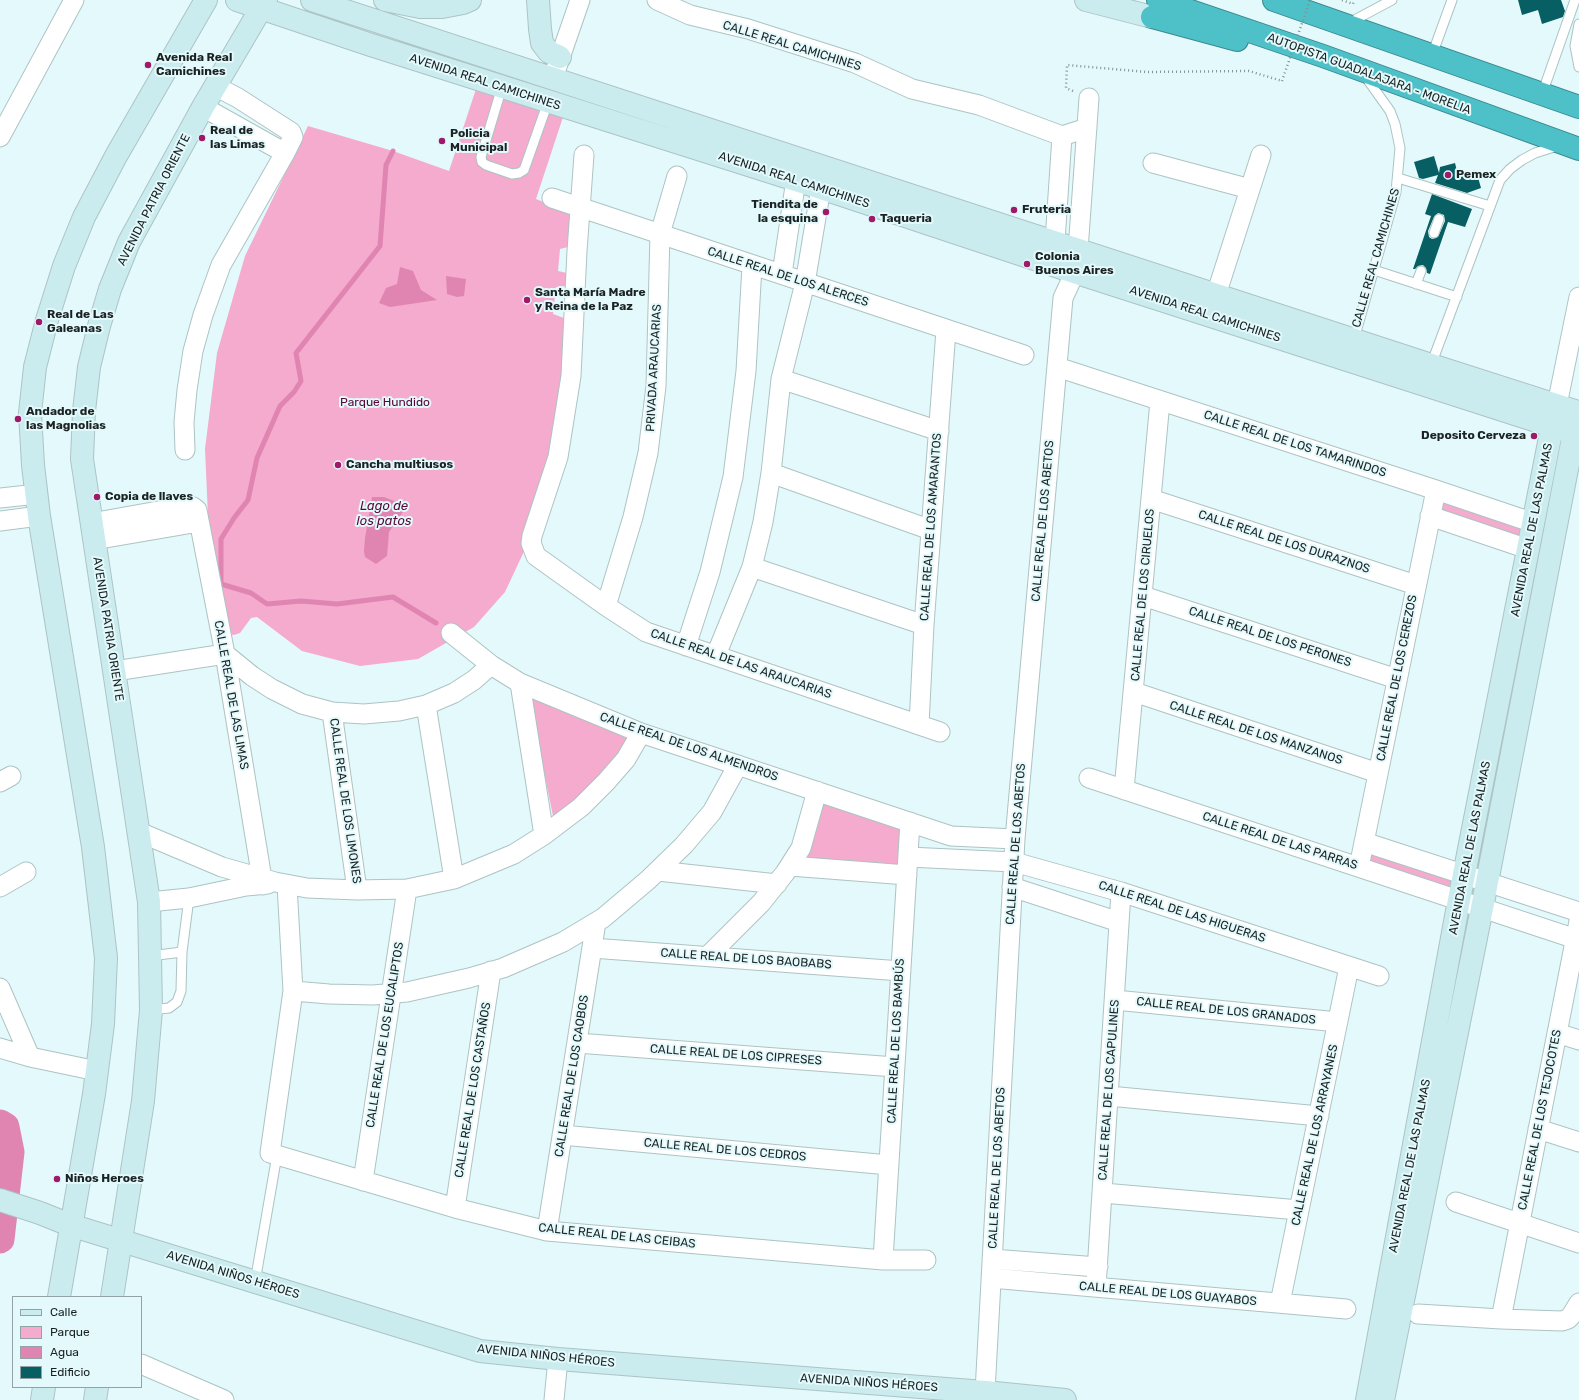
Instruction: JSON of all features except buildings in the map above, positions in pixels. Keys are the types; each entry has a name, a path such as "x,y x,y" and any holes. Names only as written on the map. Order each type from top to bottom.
{"highway":[{"path":"1274,0 1579,107"},
{"name":"AUTOPISTA GUADALAJARA - MORELIA","path":"1155,9 1323,56 1572,147"}],"street":[{"path":"0,137 74,0"},
{"path":"59,1296 70,1225 94,1094 103,1024 106,958 93,847 36,494 30,413 35,367 47,320 64,266 84,217 116,156 206,0"},
{"name":"AVENIDA REAL CAMICHINES","path":"237,0 264,4 371,45 821,188 1075,272 1351,349 1555,415 1578,420"},
{"name":"AVENIDA REAL CAMICHINES","path":"312,0 1216,295 1351,349"},
{"path":"385,0 420,7 442,7 463,3 470,0"},
{"path":"538,0 542,43 549,52 560,57"},
{"path":"553,78 580,0"},
{"name":"CALLE REAL CAMICHINES","path":"657,0 690,15 748,29 855,63 912,89 979,105 1062,136"},
{"path":"1086,0 1155,9"},
{"path":"1106,0 1155,9"},
{"name":"AVENIDA PATRIA ORIENTE","path":"112,1296 143,1101 151,1010 149,902 82,459 84,411 89,367 110,289 129,242 203,107 264,4"},
{"path":"185,450 184,422 187,390 194,350 203,315 221,266 293,137 290,132 238,98 215,86"},
{"name":"CALLE REAL DE LOS ABETOS","path":"985,1392 1015,839 1063,298 1075,272 1078,250 1089,98"},
{"path":"203,107 285,153"},
{"path":"1062,136 1086,128"},
{"name":"CALLE REAL DE LOS ABETOS","path":"1062,136 1053,265 1063,298"},
{"name":"CALLE REAL DE LAS ARAUCARIAS","path":"584,154 569,388 558,457 531,543 536,556 606,606 646,632 940,732"},
{"path":"1216,295 1261,155"},
{"path":"782,274 798,158"},
{"path":"1153,163 1250,189"},
{"name":"PRIVADA ARAUCARIAS","path":"606,606 633,517 648,453 655,394 660,234 677,176"},
{"path":"716,655 752,567 763,522 771,473 780,379 805,283 821,188"},
{"name":"CALLE REAL DE LOS ALERCES","path":"552,198 752,266 782,274 805,283 1024,355"},
{"path":"686,646 710,572 733,477 746,371 752,266"},
{"name":"AVENIDA REAL DE LAS PALMAS","path":"1384,1400 1471,904 1464,875 1579,297"},
{"name":"CALLE REAL DE LOS AMARANTOS","path":"919,725 924,625 946,330"},
{"name":"CALLE REAL DE LOS TAMARINDOS","path":"1057,367 1534,523"},
{"path":"780,379 939,431"},
{"name":"CALLE REAL DE LOS CIRUELOS","path":"1124,790 1160,401"},
{"name":"AVENIDA REAL DE LAS PALMAS","path":"1367,1400 1471,904 1487,882 1578,420"},
{"path":"771,473 931,530"},
{"name":"CALLE REAL DE LOS CEREZOS","path":"1359,867 1436,490"},
{"path":"0,498 36,494"},
{"name":"CALLE REAL DE LOS DURAZNOS","path":"1151,499 1416,585"},
{"name":"CALLE REAL DE LAS LIMAS","path":"93,532 196,515 293,991 274,1154"},
{"path":"0,521 39,516"},
{"path":"1430,516 1528,549"},
{"path":"752,567 924,625"},
{"name":"CALLE REAL DE LOS PERONES","path":"1143,596 1397,679"},
{"name":"CALLE REAL DE LOS ALMENDROS","path":"451,633 491,666 520,683 641,733 951,836 1015,839"},
{"path":"1511,635 1534,640"},
{"path":"115,671 225,654 252,676 272,689 302,704 332,712 364,714 399,711 426,705 454,692 474,680 491,666"},
{"path":"520,683 544,835"},
{"name":"CALLE REAL DE LOS MANZANOS","path":"1134,692 1378,773"},
{"path":"426,705 454,879"},
{"name":"CALLE REAL DE LOS LIMONES","path":"332,712 357,890"},
{"path":"139,832 222,867 272,883 307,888 357,890 407,889 454,879 514,854 544,835 581,807 606,782 626,759 641,733"},
{"path":"293,991 373,995 406,992 503,968 563,942 596,922 658,871 684,845 712,812 738,765"},
{"name":"CALLE REAL DE LAS PARRAS","path":"1089,778 1471,904 1578,933"},
{"path":"708,956 761,903 790,866 801,848 817,791"},
{"name":"CALLE REAL DE LOS BAMBÚS","path":"883,1260 910,822"},
{"name":"CALLE REAL DE LAS PARRAS","path":"1364,842 1579,912"},
{"name":"CALLE REAL DE LAS HIGUERAS","path":"790,866 907,866 1014,862 1121,892 1379,976"},
{"path":"658,871 777,884"},
{"path":"0,887 26,872"},
{"path":"149,902 189,898 246,886 272,883"},
{"path":"1012,887 1119,922"},
{"name":"CALLE REAL DE LOS EUCALIPTOS","path":"364,1181 407,889"},
{"name":"CALLE REAL DE LOS CAPULINES","path":"1096,1287 1121,892"},
{"name":"CALLE REAL DE LOS CAOBOS","path":"547,1231 596,922"},
{"name":"CALLE REAL DE LOS TEJOCOTES","path":"1501,1319 1578,933"},
{"name":"CALLE REAL DE LOS BAOBABS","path":"592,948 900,971"},
{"name":"CALLE REAL DE LOS ARRAYANES","path":"1280,1303 1349,966"},
{"name":"CALLE REAL DE LOS CASTAÑOS","path":"455,1208 491,971"},
{"path":"0,989 30,1057"},
{"name":"CALLE REAL DE LOS GRANADOS","path":"1115,1000 1338,1022"},
{"path":"1557,1033 1579,1040"},
{"name":"CALLE REAL DE LOS CIPRESES","path":"577,1043 895,1067"},
{"path":"0,1048 30,1057 97,1071"},
{"path":"1109,1096 1319,1116"},
{"path":"1538,1129 1579,1142"},
{"name":"CALLE REAL DE LOS CEDROS","path":"562,1135 889,1165"},
{"name":"CALLE REAL DE LAS CEIBAS","path":"274,1154 455,1208 547,1231 883,1260 926,1260"},
{"path":"1103,1193 1299,1210"},
{"name":"AVENIDA NIÑOS HÉROES","path":"0,1200 40,1213 70,1225 464,1347 494,1353 985,1392 1038,1399 1065,1400"},
{"path":"1456,1202 1579,1243"},
{"name":"CALLE REAL DE LOS GUAYABOS","path":"992,1259 1098,1267"},
{"name":"CALLE REAL DE LOS GUAYABOS","path":"991,1278 1346,1309"},
{"path":"1418,1314 1562,1321 1572,1316 1579,1303"},
{"path":"554,1400 558,1359"},
{"path":"142,1364 224,1400"},
{"path":"42,1400 44,1388"},
{"path":"95,1400 97,1388"}],"lane":[{"path":"1345,25 1392,0"},
{"path":"1432,56 1452,0"},
{"path":"1542,94 1575,0"},
{"path":"1579,24 1575,46 1579,67"},
{"name":"CALLE REAL CAMICHINES","path":"1351,349 1396,192 1400,148 1396,124 1380,96 1361,70"},
{"path":"502,87 481,157 482,162 486,165 512,174 524,170 548,102"},
{"path":"1428,375 1500,180 1510,169 1535,153 1572,147"},
{"path":"1398,178 1446,197 1490,206"},
{"path":"1434,233 1439,219"},
{"path":"1374,270 1457,297"},
{"path":"1416,284 1420,271"},
{"path":"151,1010 169,1008 178,1002 182,991 182,952 189,898"},
{"path":"150,956 182,952"},
{"path":"255,1282 274,1154"}],"path":[{"path":"1089,98 1066,88 1068,65 1147,72 1249,71 1282,82 1310,0"},
{"path":"1342,0 1353,4 1354,0"}],"green space":[{"name":"Parque Hundido","path":"477,86 564,114 536,199 571,213 568,247 560,249 558,271 567,273 567,286 556,287 553,314 564,318 566,322 558,423 527,545 505,592 474,627 418,659 360,666 302,651 257,617 251,618 240,633 234,635 229,634 209,538 205,449 217,353 245,256 308,126 393,151 449,171"},
{"path":"1440,496 1530,525 1525,545 1435,513"},
{"path":"528,693 630,740 622,751 573,803 553,816"},
{"path":"818,802 899,829 903,854 900,870 797,863"},
{"path":"1369,847 1459,877 1456,895 1363,866"}],"water":[{"path":"400,267 413,271 421,290 437,300 390,307 379,303 386,288 397,284"},
{"path":"446,276 466,279 464,296 457,297 447,294"},
{"name":"Lago de los patos","path":"372,497 384,497 407,506 389,532 387,556 376,564 365,557 364,551"}],"waterway":[{"path":"393,151 386,165 380,246 296,353 301,381 294,392 280,406 257,458 248,500 234,518 221,539 221,584 251,593 267,604 301,601 337,604 393,597 436,623"},
{"path":"0,1124 5,1127 10,1152 0,1239"}],"place":[{"name":"Avenida Real Camichines","path":"148,65"},
{"name":"Real de las Limas","path":"202,138"},
{"name":"Policia Municipal","path":"442,141"},
{"name":"Pemex","path":"1448,175"},
{"name":"Fruteria","path":"1014,210"},
{"name":"Tiendita de la esquina","path":"826,212"},
{"name":"Taqueria","path":"872,219"},
{"name":"Colonia Buenos Aires","path":"1027,264"},
{"name":"Santa María Madre y Reina de la Paz","path":"527,300"},
{"name":"Real de Las Galeanas","path":"39,322"},
{"name":"Andador de las Magnolias","path":"18,419"},
{"name":"Deposito Cerveza","path":"1534,436"},
{"name":"Cancha multiusos","path":"338,465"},
{"name":"Copia de llaves","path":"97,497"},
{"name":"Niños Heroes","path":"57,1179"}]}
